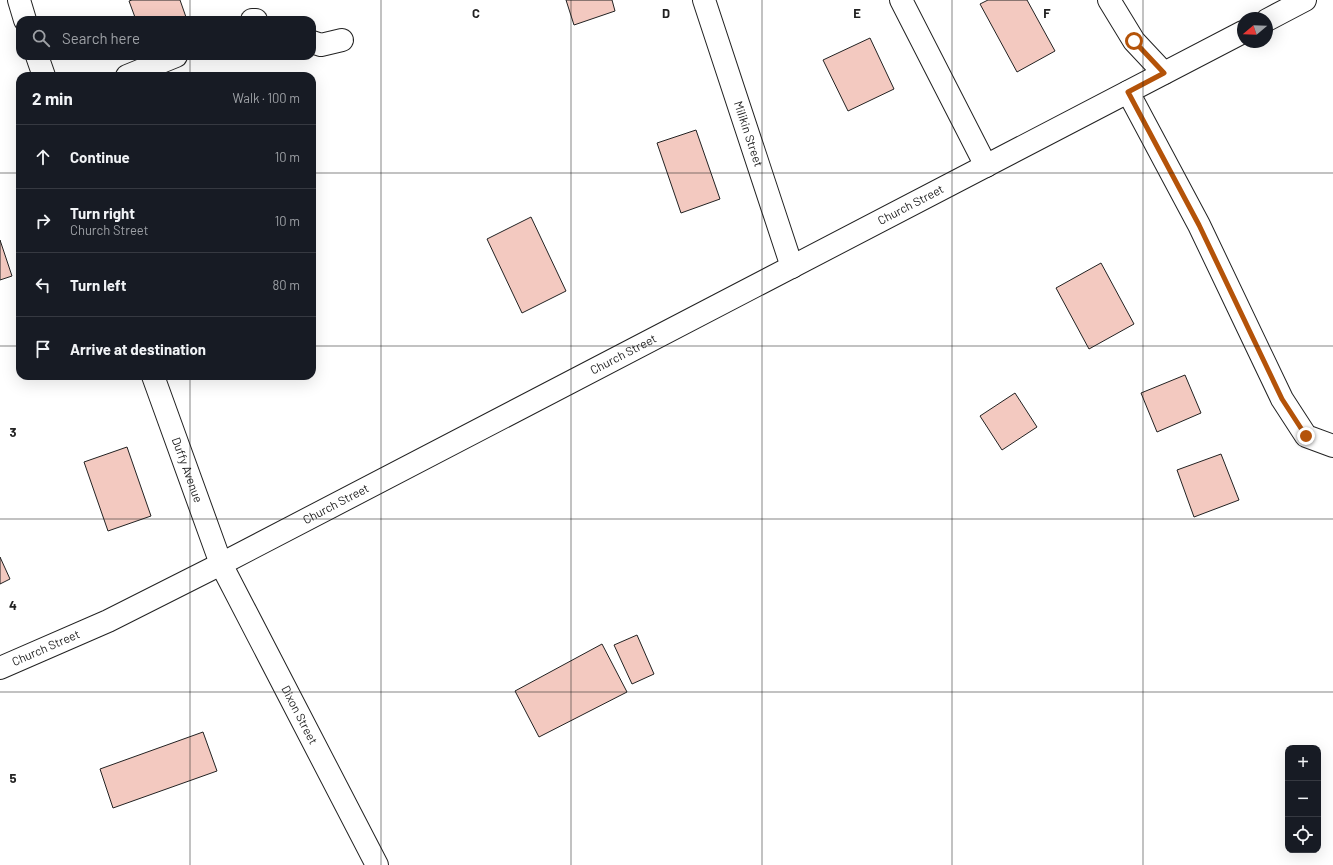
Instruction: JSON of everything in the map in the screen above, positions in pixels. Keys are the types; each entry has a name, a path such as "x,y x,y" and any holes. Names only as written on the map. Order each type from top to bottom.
{"street":[{"path":"19,0 24,16"},
{"name":"Milikin Street","path":"704,0 792,267"},
{"path":"901,0 986,166"},
{"path":"1109,0 1134,41 1164,73"},
{"path":"1273,17 1305,0"},
{"name":"Church Street","path":"0,668 108,621 221,564 1237,35"},
{"path":"316,43 321,45 342,40"},
{"path":"38,60 43,72"},
{"path":"136,72 166,60"},
{"path":"1128,92 1199,225 1282,399 1306,436 1333,446"},
{"name":"Duffy Avenue","path":"154,380 221,564"},
{"name":"Dixon Street","path":"221,564 378,865"}],"building":[{"path":"180,0 186,16 135,16 129,1"},
{"path":"566,0 612,0 615,11 574,25"},
{"path":"988,0 1027,0 1055,51 1017,72 980,4"},
{"path":"870,38 894,89 848,111 823,60"},
{"path":"696,130 720,199 681,213 657,143"},
{"path":"531,217 566,291 522,313 487,239"},
{"path":"0,240 12,276 0,280"},
{"path":"1101,263 1134,324 1089,349 1056,288"},
{"path":"1185,375 1201,413 1157,432 1141,393"},
{"path":"1015,393 1037,427 1002,450 980,416"},
{"path":"127,447 151,516 108,531 84,462"},
{"path":"1221,454 1239,500 1194,517 1177,470"},
{"path":"0,557 10,579 0,584"},
{"path":"637,635 654,674 632,684 614,645"},
{"path":"602,644 627,692 539,737 515,691"},
{"path":"203,732 217,771 113,808 100,769"}],"route":[{"path":"1134,41 1164,73 1128,92 1199,225 1282,399 1306,436"}]}
